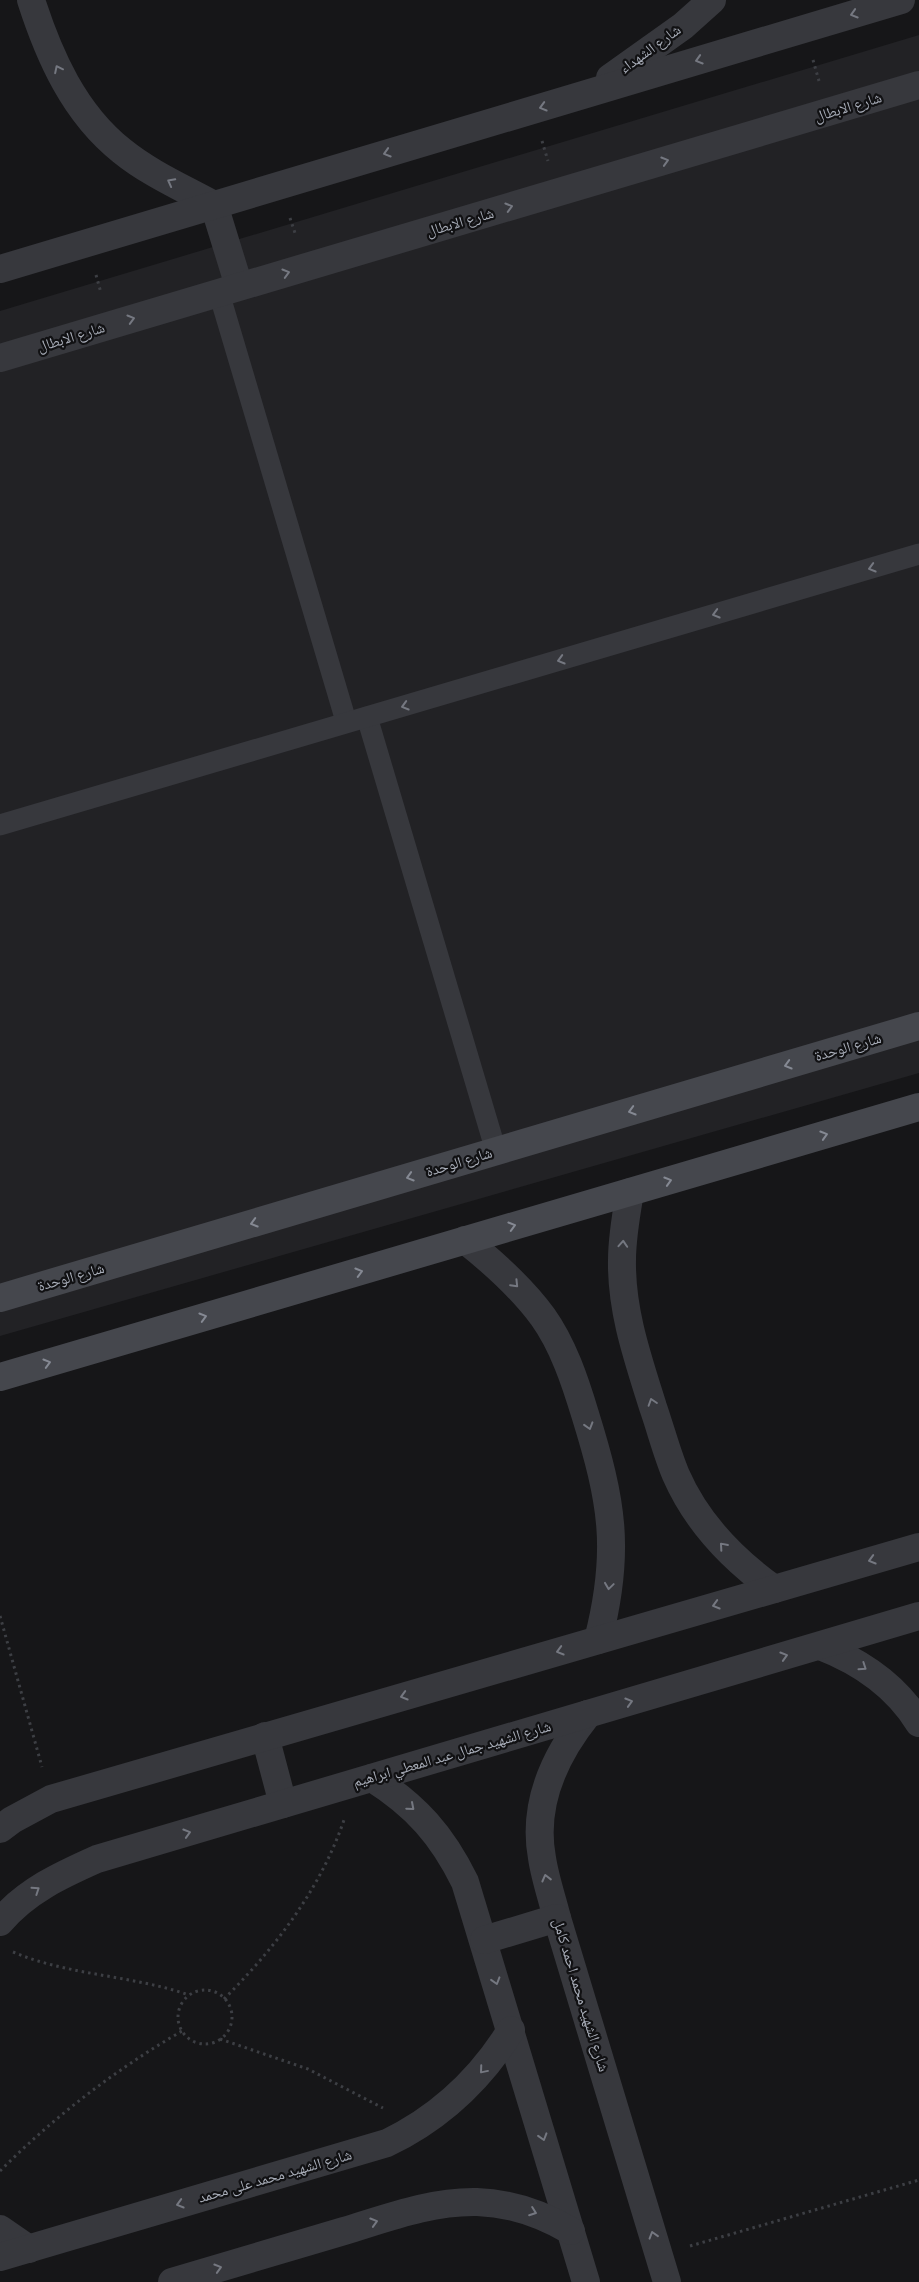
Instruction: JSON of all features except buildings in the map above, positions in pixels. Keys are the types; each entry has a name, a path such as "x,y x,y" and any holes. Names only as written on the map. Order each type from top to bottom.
{"street":[{"path":"31,0 43,38 65,83 94,125 122,151 155,173 214,205"},
{"name":"شارع الشهداء","path":"585,94 635,62 683,26 712,0"},
{"path":"0,269 901,0"},
{"name":"شارع الابطال","path":"0,358 919,85"},
{"path":"214,205 229,290"},
{"name":"شارع الوحدة","path":"0,1298 919,1026"},
{"path":"0,1376 919,1107"},
{"path":"630,1192 624,1227 622,1261 625,1304 638,1362 676,1476 690,1503 727,1551 749,1571 774,1589"},
{"path":"465,1240 494,1263 544,1318 561,1349 576,1384 602,1468 609,1502 612,1536 611,1572 607,1606 598,1640"},
{"path":"0,1829 12,1820 51,1799 919,1546"},
{"name":"شارع الشهيد جمال عبد المعطي ابراهيم","path":"0,1922 32,1893 60,1875 98,1860 919,1616"},
{"path":"820,1646 842,1655 883,1682 901,1699 919,1723"},
{"name":"شارع الشهيد محمد احمد كامل","path":"588,1714 569,1738 561,1752 544,1796 540,1827 541,1858 557,1918 667,2282"},
{"path":"265,1736 283,1804"},
{"path":"364,1780 396,1794 417,1812 453,1856 465,1882 586,2282"},
{"path":"484,1940 557,1918"},
{"name":"شارع الشهيد محمد على محمد","path":"0,2257 387,2143 415,2128 462,2092 488,2063 510,2030"},
{"path":"172,2282 406,2212 455,2202 487,2202 526,2210 550,2219 571,2231"},
{"path":"0,2229 29,2249"}],"lane":[{"path":"229,290 356,719 496,1151"},
{"path":"0,825 919,554"}],"path":[{"path":"803,29 829,112"},
{"path":"532,110 558,192"},
{"path":"280,185 305,267"},
{"path":"86,243 111,325"},
{"path":"0,1616 51,1799"},
{"path":"224,1999 255,1968 305,1900 364,1780"},
{"path":"8,1949 46,1964 78,1972 151,1983 189,1995"},
{"path":"200,1990 212,1991 224,1999 230,2006 232,2018 228,2030 220,2039 209,2043 197,2043 187,2037 182,2031 177,2015 181,2004 189,1995 200,1990"},
{"path":"0,2171 26,2145 85,2094 149,2050 182,2031"},
{"path":"220,2039 308,2068 362,2096 415,2128"},
{"path":"658,2255 919,2180"}],"shaded area":[{"path":"919,35 919,1073 0,1336 0,311"}]}
